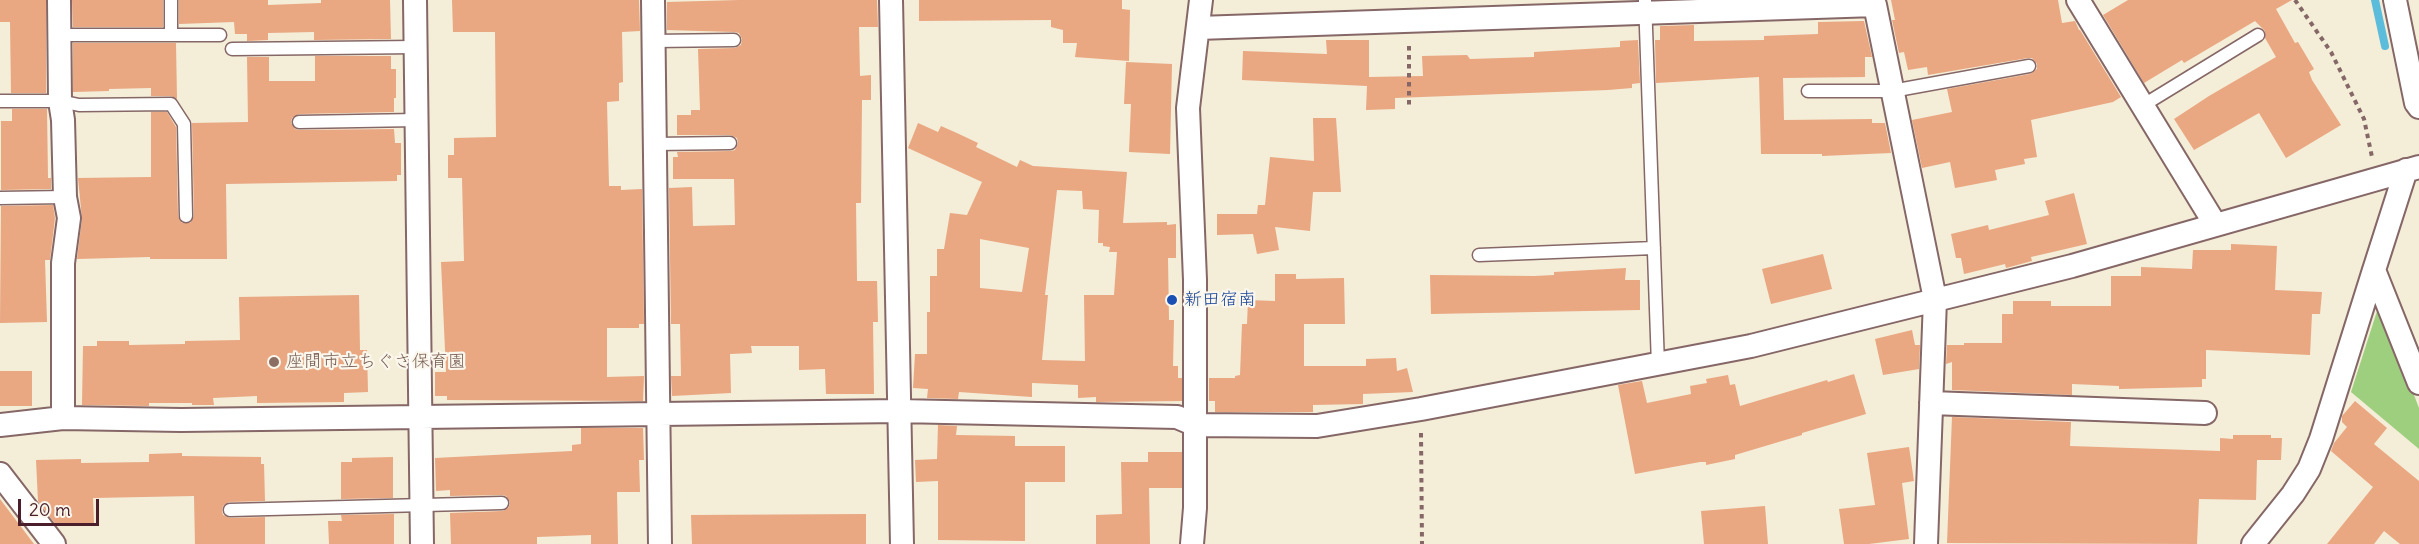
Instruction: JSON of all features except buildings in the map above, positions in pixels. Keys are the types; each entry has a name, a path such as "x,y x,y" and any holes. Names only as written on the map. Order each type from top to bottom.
{"street":[{"path":"59,0 60,101 63,120 65,197 69,218 63,263 63,418"},
{"path":"415,0 422,544"},
{"path":"652,0 660,544"},
{"path":"891,0 902,544"},
{"path":"1192,544 1196,425 1195,280 1188,108 1201,0"},
{"path":"2395,0 2416,103 2419,107"},
{"path":"2085,2 2142,106 2215,224"},
{"path":"1198,28 1408,21 1645,7 1875,5 1935,299 1926,544"},
{"path":"0,425 63,418 181,420 899,411 1177,417 1196,425 1317,426 1421,409 1751,346 2072,266 2412,168"},
{"path":"2253,544 2293,494 2309,469 2321,439 2374,270 2412,168"},
{"path":"2374,270 2419,383"},
{"path":"1931,402 2205,412"},
{"path":"0,474 54,544"}],"lane":[{"path":"171,0 171,35"},
{"path":"1645,7 1658,365"},
{"path":"59,35 220,35"},
{"path":"2142,106 2258,35"},
{"path":"653,41 734,40"},
{"path":"232,49 416,47"},
{"path":"1808,92 1892,91 2029,66"},
{"path":"0,101 60,101 79,105 171,104 184,124 186,216"},
{"path":"298,122 417,120"},
{"path":"654,144 730,143"},
{"path":"0,198 65,197"},
{"path":"1479,255 1654,248"},
{"path":"230,510 502,503"}],"path":[{"path":"2295,0 2331,52 2364,119 2377,178"},
{"path":"1408,21 1410,108"},
{"path":"1421,409 1422,544"}],"green space":[{"path":"2379,305 2419,408 2419,449 2351,392"}],"waterway":[{"path":"2375,0 2385,46"}],"place":[{"name":"新田宿南","path":"1172,300"},
{"name":"座間市立ちぐさ保育園","path":"274,362"}]}
